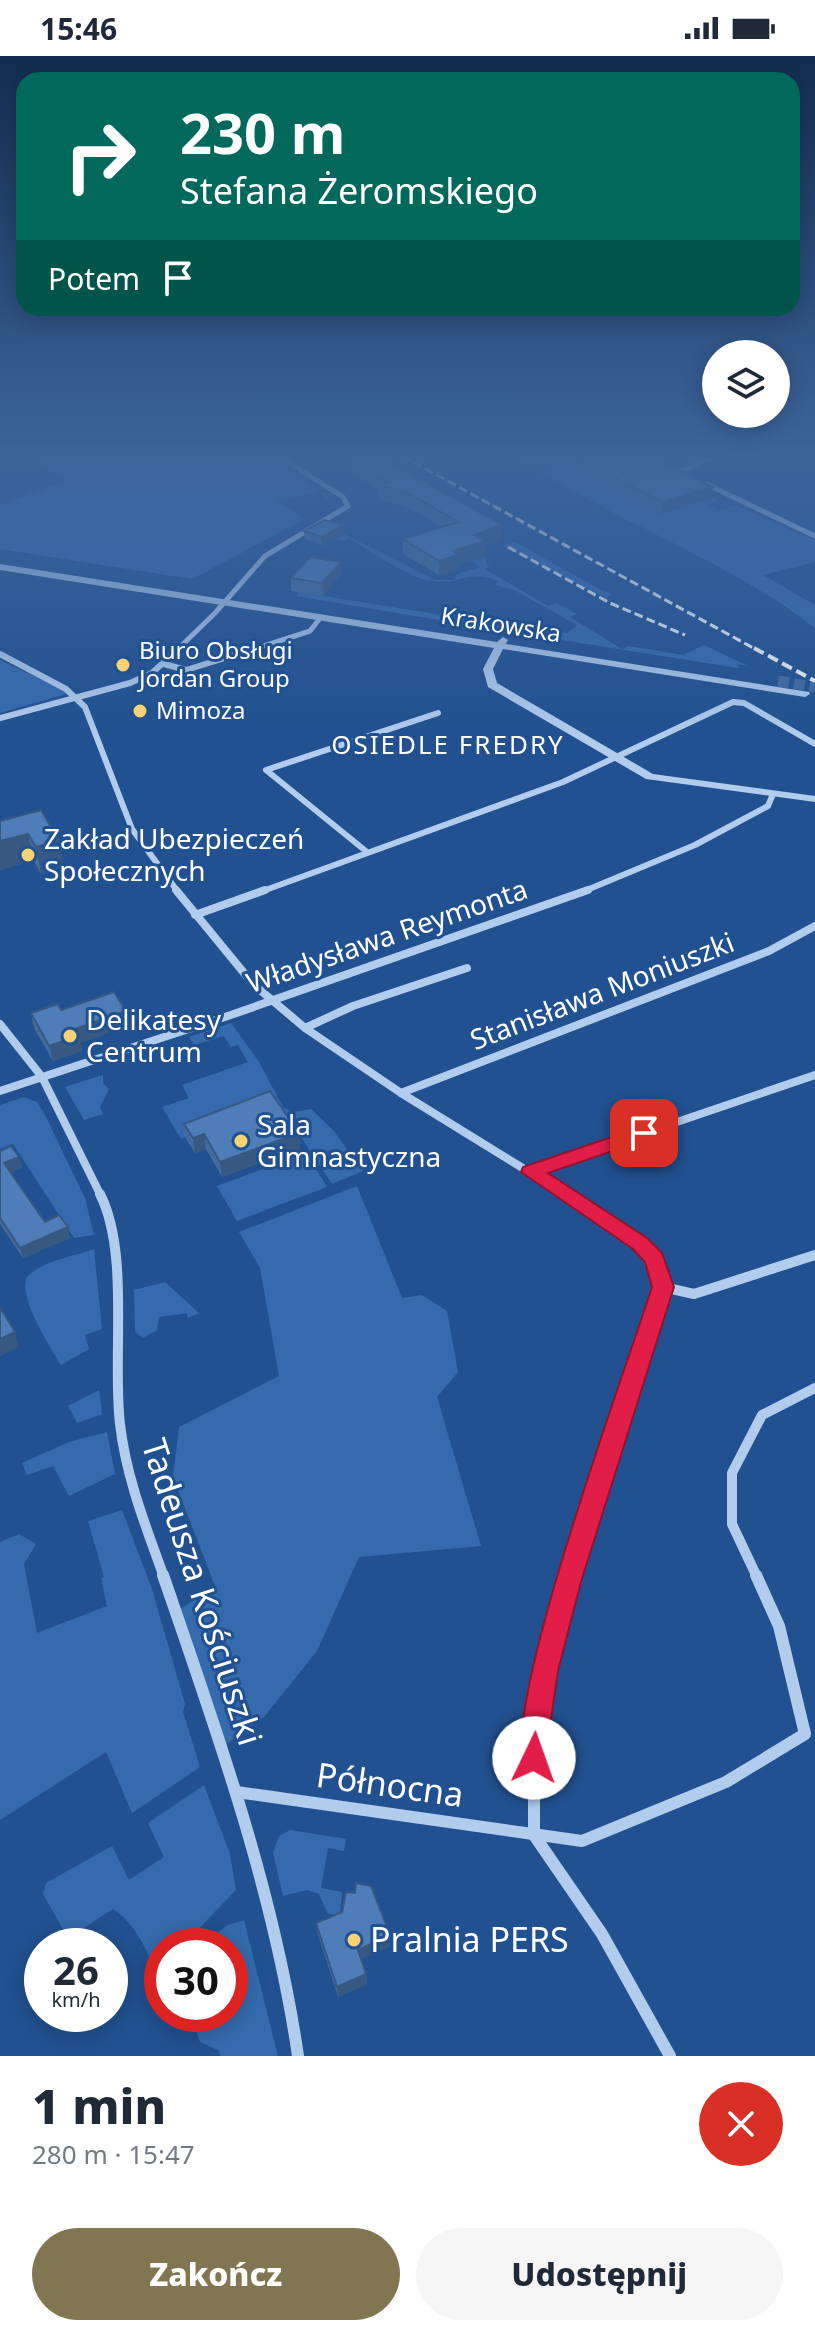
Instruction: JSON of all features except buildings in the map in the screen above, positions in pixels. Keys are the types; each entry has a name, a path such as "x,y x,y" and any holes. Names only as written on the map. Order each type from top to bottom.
{"street":[{"path":"0,718 130,683 164,664 274,549"},
{"name":"Krakowska","path":"0,559 228,598 778,681"},
{"name":"Krakowska","path":"0,567 228,598 321,617 503,641 805,694"},
{"path":"164,664 186,670 310,631 321,617"},
{"path":"503,641 488,669 492,685 650,777 815,799"},
{"path":"0,654 77,699 85,707 116,795 132,829 195,915 270,999 305,1028 401,1093 640,1243 654,1258 663,1287 589,1509 544,1671 534,1733 534,1835 602,1934 670,2056"},
{"path":"195,915 617,759 737,702 815,744"},
{"path":"367,852 266,770 438,713"},
{"name":"Władysława Reymonta","path":"0,1091 621,878 695,845 768,806 773,794"},
{"name":"Stanisława Moniuszki","path":"401,1093 769,951 815,926"},
{"path":"305,1028 353,1006 467,968"},
{"name":"Tadeusza Kościuszki","path":"0,1024 42,1077 107,1207 114,1244 120,1424 131,1482 237,1792 292,2015 298,2056"},
{"path":"530,1172 815,1075"},
{"path":"663,1287 694,1294 815,1255"},
{"path":"810,1731 779,1626 732,1524 732,1473 762,1415 815,1388"},
{"name":"Północna","path":"237,1792 582,1841 726,1782 810,1731"}],"shaded area":[{"path":"2,549 248,549 192,579"},
{"path":"367,549 374,549 435,580 455,580 456,575 480,567 472,561 486,557 486,564 490,566 485,569 548,606 557,603 577,614 570,617 622,649 629,646 683,655 704,645 748,666 739,664 738,668 524,634 528,628 568,633 577,625 514,590 495,585 498,581 480,576 450,581 441,582 432,581 389,563"},
{"path":"509,549 528,549 612,593 607,598"},
{"path":"685,549 815,549 815,562 763,575 815,605 815,628 743,580"},
{"path":"299,592 517,627 514,633 296,596"},
{"path":"0,660 70,693 0,713"},
{"path":"231,1023 259,1062 283,1107 292,1112 311,1109 333,1130 363,1171 332,1184 287,1116 271,1106 181,1139 162,1107 189,1098 182,1085 248,1062 238,1045 231,1047 224,1036 194,1045 189,1037"},
{"path":"103,1075 103,1083 109,1089 100,1107 103,1114 84,1120 65,1087"},
{"path":"24,1097 37,1102 44,1113 85,1198 94,1235 74,1238 13,1144 0,1149 0,1105"},
{"path":"306,1153 327,1187 237,1221 217,1186"},
{"path":"357,1186 402,1298 422,1295 447,1311 458,1372 437,1397 481,1546 359,1557 317,1651 264,1717 221,1748 174,1613 215,1586 173,1477 179,1427 279,1376 260,1268 239,1232"},
{"path":"94,1249 102,1329 85,1335 89,1349 61,1365 35,1319 25,1282 29,1275 43,1266"},
{"path":"165,1282 199,1313 188,1318 187,1313 159,1317 157,1330 143,1338 135,1332 134,1290"},
{"path":"99,1390 102,1414 77,1423 68,1406"},
{"path":"107,1432 115,1474 69,1496 53,1466 27,1475 22,1463 69,1442"},
{"path":"122,1510 152,1589 200,1767 132,1813 106,1752 0,1820 0,1542 19,1534 36,1544 24,1564 37,1633 107,1606 101,1579 104,1577 88,1521"},
{"path":"204,1785 230,1854 236,1890 199,1928 144,1928 144,1946 134,1930 113,1909 84,1928 62,1928 43,1894 46,1883 112,1846 129,1880 164,1857 148,1823"},
{"path":"290,1830 346,1839 344,1851 328,1848 321,1888 342,1892 340,1915 328,1914 319,1894 307,1890 283,1896 273,1853 279,1836"},
{"path":"244,1920 246,1928 224,1928"},
{"path":"248,1936 278,2056 221,2056 218,2050 200,2042 197,2032 248,2032"}],"tunnel":[{"path":"778,681 815,687"}],"railway":[{"path":"512,549 610,603 685,635"},
{"path":"573,549 757,650"},
{"path":"754,648 815,681"}],"place":[{"name":"Biuro Obsługi Jordan Group","path":"123,665"},
{"name":"Mimoza","path":"140,711"},
{"name":"Zakład Ubezpieczeń Społecznych","path":"28,855"},
{"name":"Delikatesy Centrum","path":"70,1036"},
{"name":"Sala Gimnastyczna","path":"241,1141"},
{"name":"Pralnia PERS","path":"354,1940"}],"district":[{"name":"OSIEDLE FREDRY","path":"448,745"}],"route":[{"path":"534,1758 534,1733 544,1671 591,1503 663,1287 654,1258 640,1243 530,1172 644,1133"}]}
